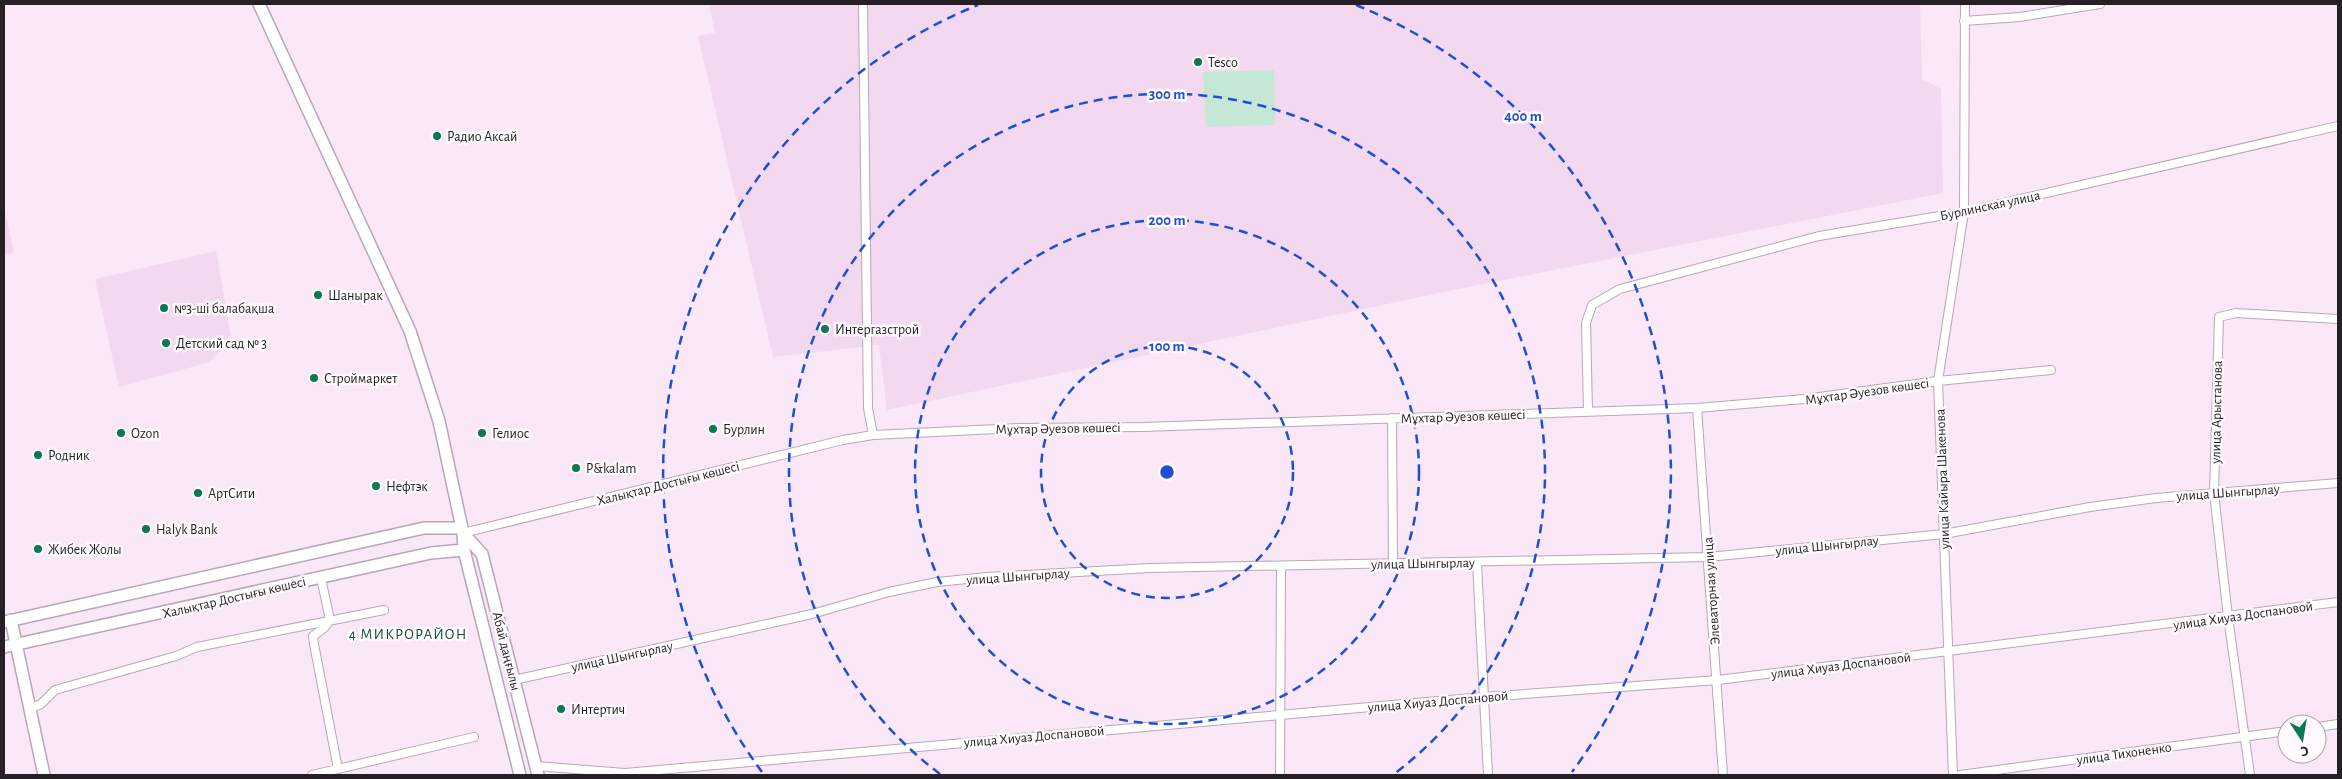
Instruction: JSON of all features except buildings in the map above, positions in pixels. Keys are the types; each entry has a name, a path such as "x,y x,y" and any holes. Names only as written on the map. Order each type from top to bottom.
{"main road":[{"name":"Абай даңғылы","path":"259,4 410,331 439,421 462,531 464,550 520,775"},
{"name":"Халықтар Достығы көшесі","path":"7,621 424,528 462,531"},
{"name":"Абай даңғылы","path":"462,531 482,554 537,771"},
{"name":"Халықтар Достығы көшесі","path":"4,647 430,553 464,550"},
{"path":"7,621 16,645 44,775"}],"street":[{"path":"863,4 868,408 874,435"},
{"name":"улица Кайыра Шакенова","path":"1953,775 1938,381 1964,212 1964,4"},
{"path":"1964,21 2020,17 2100,4"},
{"name":"Бурлинская улица","path":"1588,411 1586,323 1592,305 1620,289 1819,236 1964,212 2338,126"},
{"name":"улица Арыстанова","path":"2250,775 2228,617 2214,493 2218,317 2236,313 2338,318"},
{"name":"Мұхтар Әуезов көшесі","path":"874,435 1020,428 1143,427 1697,408 1804,399 1938,381 2051,370"},
{"name":"Элеваторная улица","path":"1697,408 1724,775"},
{"path":"1392,418 1393,563"},
{"name":"Халықтар Достығы көшесі","path":"462,531 843,440 874,435"},
{"name":"улица Шынгырлау","path":"514,680 812,614 889,592 937,582 987,577 1150,568 1708,558 1944,534 2090,507 2156,498 2338,483"},
{"path":"1477,563 1488,775"},
{"path":"1280,566 1280,775"},
{"path":"321,578 330,620"},
{"name":"улица Хиуаз Доспановой","path":"537,771 625,773 1279,714 1718,680 2338,602"},
{"path":"29,709 41,704 55,690 176,656 197,647 384,610"},
{"path":"330,620 313,636 338,769"},
{"name":"улица Тихоненко","path":"1960,775 2277,732"},
{"path":"312,775 357,766 474,737"},
{"path":"357,766 359,775"}],"shaded area":[{"path":"709,4 1920,4 1922,79 1941,89 1943,193 1458,289 887,410 879,345 773,357 698,36 715,33"},
{"path":"4,206 14,253 4,255"},
{"name":"№3-ші балабақша","path":"216,251 231,337 210,362 119,387 95,279"}],"green space":[{"path":"1274,70 1275,125 1206,127 1203,72"}],"place":[{"name":"Tesco","path":"1198,62"},
{"name":"Радио Аксай","path":"437,136"},
{"name":"Шанырак","path":"318,295"},
{"name":"№3-ші балабақша","path":"164,308"},
{"name":"Интергазстрой","path":"825,329"},
{"name":"Детский сад № 3","path":"166,343"},
{"name":"Строймаркет","path":"314,378"},
{"name":"Бурлин","path":"713,429"},
{"name":"Ozon","path":"121,433"},
{"name":"Гелиос","path":"482,433"},
{"name":"Родник","path":"38,455"},
{"name":"P&kalam","path":"576,468"},
{"name":"Нефтэк","path":"376,486"},
{"name":"АртСити","path":"198,493"},
{"name":"Halyk Bank","path":"146,529"},
{"name":"Жибек Жолы","path":"38,549"},
{"name":"Интертич","path":"561,709"}],"district":[{"name":"4 МИКРОРАЙОН","path":"408,634"}]}
